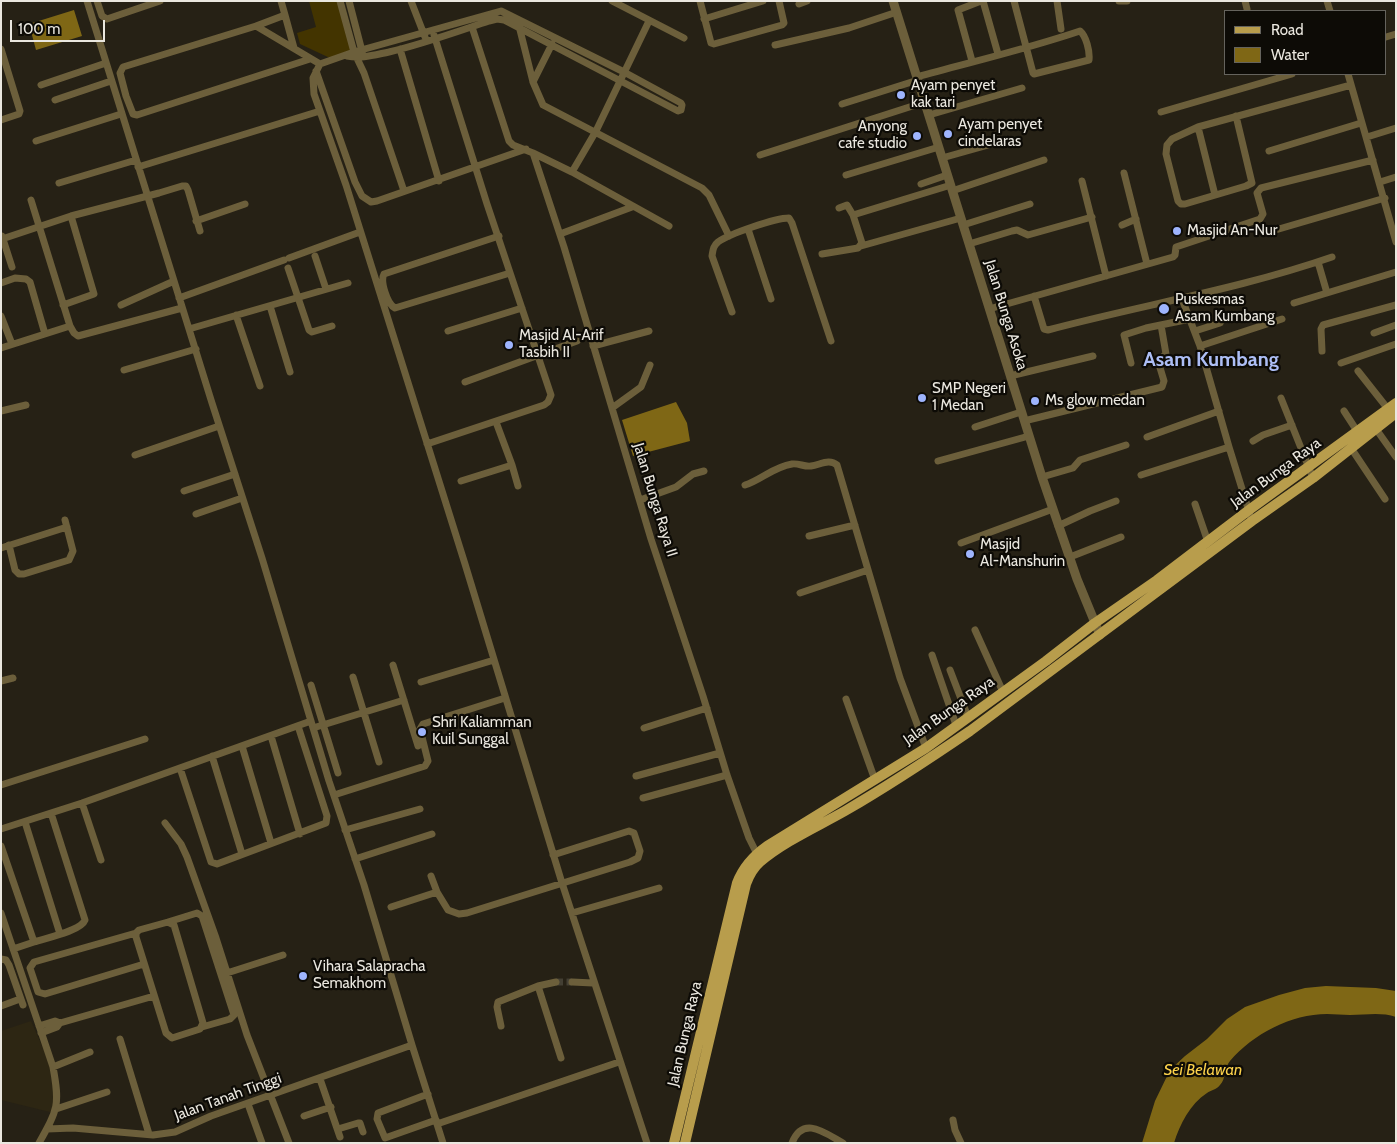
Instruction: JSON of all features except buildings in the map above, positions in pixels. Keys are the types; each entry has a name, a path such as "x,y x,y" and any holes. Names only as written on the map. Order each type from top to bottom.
{"main road":[{"name":"Jalan Bunga Raya","path":"674,1143 746,884 752,871 758,864 868,790 875,780 926,748 1208,542 1313,478 1376,429 1393,409"},
{"name":"Jalan Bunga Raya","path":"685,1143 737,883 745,866 767,846 962,736 1100,634 1309,467 1358,431 1393,409"}],"street":[{"path":"87,1 443,1143"},
{"path":"97,1 102,16 107,19 160,1"},
{"path":"281,1 294,48"},
{"path":"340,1 404,191"},
{"path":"349,1 357,28 359,55"},
{"path":"411,1 427,42"},
{"path":"612,1 684,38"},
{"path":"700,1 711,43 714,44 782,26 784,23 779,1"},
{"path":"704,19 763,1"},
{"path":"799,4 807,1"},
{"name":"Jalan Bunga Asoka","path":"893,1 1042,478 1058,526 1100,634"},
{"path":"972,61 957,12 959,8 982,1 998,54"},
{"path":"842,104 972,61 998,54 1026,46 1080,31 1083,33 1090,53 1089,60 1035,74 1026,46 1014,1"},
{"path":"1057,1 1061,29"},
{"path":"1119,1 1127,1"},
{"path":"359,55 423,33 501,11 624,72 681,103 682,107 678,111 518,26 497,19 400,49 359,55 346,56 318,68 313,83 320,111 346,185 593,983 646,1143"},
{"path":"775,45 849,28 897,12"},
{"path":"285,14 256,26 121,68 120,73 133,114 145,113 310,59"},
{"path":"572,172 596,131 649,21"},
{"path":"256,26 294,48 310,59 318,68 355,182 362,196 371,202 439,181 526,149"},
{"path":"518,26 533,82 543,105 596,131 706,191 729,236"},
{"path":"472,27 506,135 513,144 572,172 669,226"},
{"path":"349,30 357,28"},
{"path":"427,444 496,422 548,402 551,395 536,355 433,30"},
{"path":"533,82 552,44"},
{"path":"1,49 20,111 19,114 1,120"},
{"path":"400,49 439,181"},
{"path":"42,85 106,63"},
{"path":"1161,112 1289,75"},
{"path":"1348,75 1396,242"},
{"path":"55,100 111,81"},
{"path":"1236,116 1252,182 1246,186 1181,204 1178,201 1166,154 1167,145 1172,139 1198,127 1236,116 1351,85"},
{"path":"929,115 1022,88"},
{"path":"760,156 925,102"},
{"path":"59,183 320,111"},
{"path":"36,141 121,114"},
{"path":"1269,151 1361,123"},
{"path":"1198,127 1215,195"},
{"path":"1366,137 1396,128"},
{"path":"942,158 999,142"},
{"path":"846,175 939,147"},
{"name":"Jalan Bunga Raya II","path":"534,153 640,500 727,775 749,838 757,854"},
{"path":"853,215 1044,160"},
{"path":"989,309 1173,257 1176,247 1260,220 1262,214 1258,193 1261,188 1373,160"},
{"path":"1124,174 1147,264"},
{"path":"921,184 947,175"},
{"path":"1380,182 1396,177"},
{"path":"1082,181 1106,276"},
{"path":"12,267 2,237 182,186 186,186 200,231"},
{"path":"1272,231 1384,198"},
{"path":"31,200 70,326 78,336 182,308"},
{"path":"196,221 245,204"},
{"path":"822,254 858,248 1030,204"},
{"path":"839,208 847,206 853,215 862,243 861,246"},
{"path":"560,234 632,207"},
{"path":"63,305 94,294 71,216"},
{"path":"969,244 1012,231 1017,230 1028,234 1092,217"},
{"path":"732,312 712,256 716,242 748,229 787,218 790,220 831,341"},
{"path":"1122,225 1136,219"},
{"path":"748,229 771,299"},
{"path":"179,298 360,232"},
{"path":"499,236 384,274 382,280 390,305 395,308 510,273"},
{"path":"315,256 326,289"},
{"path":"1034,296 1044,329 1048,330 1112,313 1182,299 1332,257"},
{"path":"1318,262 1327,293"},
{"path":"288,268 310,332 332,326"},
{"path":"1294,304 1396,272"},
{"path":"1,283 18,278 26,278 30,282 45,334"},
{"path":"121,305 174,281"},
{"path":"189,329 348,283"},
{"path":"1182,299 1200,346 1250,515"},
{"path":"1322,351 1321,328 1323,325 1396,305"},
{"path":"270,306 290,372"},
{"path":"448,332 522,308"},
{"path":"236,315 260,386"},
{"path":"1,316 12,344"},
{"path":"1132,363 1124,335 1190,319"},
{"path":"1200,346 1282,319"},
{"path":"1195,332 1220,323"},
{"path":"1024,421 1162,387 1164,381 1158,361 1166,354 1161,325"},
{"path":"1,348 70,326"},
{"path":"1374,333 1396,326"},
{"path":"593,346 649,331"},
{"path":"465,382 577,341"},
{"path":"1341,363 1396,344"},
{"path":"124,370 196,349"},
{"path":"1010,376 1093,356"},
{"path":"612,408 641,387 650,365"},
{"path":"1358,371 1393,409"},
{"path":"1282,398 1313,478"},
{"path":"1,411 26,405"},
{"path":"1148,437 1219,411"},
{"path":"1344,411 1358,431"},
{"path":"975,427 1021,412"},
{"path":"496,422 518,486"},
{"path":"1253,442 1263,436 1292,425"},
{"path":"135,455 219,426"},
{"path":"1376,429 1396,457"},
{"path":"938,461 1029,436"},
{"path":"1042,478 1073,468 1080,460 1126,444"},
{"path":"1141,475 1229,448"},
{"path":"1351,448 1385,499"},
{"path":"745,485 794,463 809,466 833,462 837,465 900,678 926,748"},
{"path":"461,481 512,465"},
{"path":"640,500 676,486 693,474 704,471"},
{"path":"184,491 235,474"},
{"path":"196,514 242,498"},
{"path":"1058,526 1090,511 1116,502"},
{"path":"1195,504 1208,542"},
{"path":"961,543 1053,509"},
{"path":"66,524 73,551 69,560 19,574 5,546 66,524"},
{"path":"809,536 855,525"},
{"path":"1070,557 1121,537"},
{"path":"800,593 868,570"},
{"path":"974,630 1003,692"},
{"path":"932,655 956,725"},
{"path":"421,682 494,660"},
{"path":"393,665 418,746"},
{"path":"950,670 968,717"},
{"path":"353,677 378,762"},
{"path":"1,681 12,678"},
{"path":"311,685 338,773"},
{"path":"334,795 425,766 428,761 420,729 423,724 505,698"},
{"path":"846,699 875,780"},
{"path":"1,829 82,803 298,726 323,724 404,700"},
{"path":"644,728 707,708"},
{"path":"180,768 211,862 217,864 322,826 327,820 298,726"},
{"path":"271,736 300,834"},
{"path":"1,785 146,739"},
{"path":"242,746 271,843"},
{"path":"636,776 720,752"},
{"path":"212,756 242,854"},
{"path":"643,798 727,775"},
{"path":"82,803 101,860"},
{"path":"346,830 420,809"},
{"path":"13,949 60,934 82,925 85,920 52,813"},
{"path":"25,822 60,934"},
{"path":"165,823 181,844 187,857 216,938 247,1035 289,1143"},
{"path":"431,876 437,892 448,910 459,914 634,861 640,855 640,851 634,833 629,831 553,855"},
{"path":"356,859 432,834"},
{"path":"1,846 34,942"},
{"path":"572,913 659,888"},
{"path":"391,907 437,892"},
{"path":"1,913 53,1066 58,1092 56,1109 39,1143"},
{"path":"136,933 168,1037 172,1038 200,1029 202,1026 230,1019 234,1015 202,916 197,914 34,962 30,968 38,992 45,994 144,964"},
{"path":"168,922 174,925 203,1023 202,1026"},
{"path":"227,973 283,955"},
{"path":"1,959 6,960 9,965 22,1002 1,1006"},
{"path":"502,1026 497,1007 498,1002 538,986 556,982"},
{"path":"572,982 593,983"},
{"path":"538,986 561,1058"},
{"path":"40,1030 57,1027 60,1023 154,996"},
{"path":"120,1039 149,1134"},
{"name":"Jalan Tanah Tinggi","path":"47,1129 73,1128 162,1135 175,1132 210,1116 320,1079 412,1045"},
{"path":"53,1066 90,1052"},
{"path":"428,1094 378,1112 377,1119 385,1138 619,1062"},
{"path":"320,1079 340,1137"},
{"path":"56,1109 107,1092"},
{"path":"248,1104 262,1143"},
{"path":"304,1116 331,1108"},
{"path":"953,1120 961,1143"},
{"path":"338,1129 358,1123 363,1132"},
{"path":"792,1143 799,1130 809,1127 843,1143"}],"shaded area":[{"path":"309,1 338,1 352,46 349,52 330,58 300,44 297,33 316,27"},
{"path":"31,1021 51,1066 57,1094 54,1113 1,1100 1,1031"}],"water":[{"path":"74,10 82,36 36,50 29,24"},
{"path":"676,402 687,423 690,441 633,456 622,420"},
{"name":"Sei Belawan","path":"1326,986 1376,988 1396,991 1396,1017 1379,1014 1313,1015 1274,1027 1250,1042 1230,1061 1220,1085 1201,1098 1191,1109 1179,1129 1174,1143 1142,1143 1155,1101 1170,1070 1207,1039 1227,1019 1245,1007 1279,995 1305,988"}],"tunnel":[{"path":"556,982 572,982"}],"place":[{"name":"Ayam penyet kak tari","path":"901,95"},
{"name":"Ayam penyet cindelaras","path":"948,134"},
{"name":"Anyong cafe studio","path":"917,136"},
{"name":"Masjid An-Nur","path":"1177,231"},
{"name":"Puskesmas Asam Kumbang","path":"1164,309"},
{"name":"Masjid Al-Arif Tasbih II","path":"509,345"},
{"name":"SMP Negeri 1 Medan","path":"922,398"},
{"name":"Ms glow medan","path":"1035,401"},
{"name":"Masjid Al-Manshurin","path":"970,554"},
{"name":"Shri Kaliamman Kuil Sunggal","path":"422,732"},
{"name":"Vihara Salapracha Semakhom","path":"303,976"}],"district":[{"name":"Asam Kumbang","path":"1211,360"}]}
